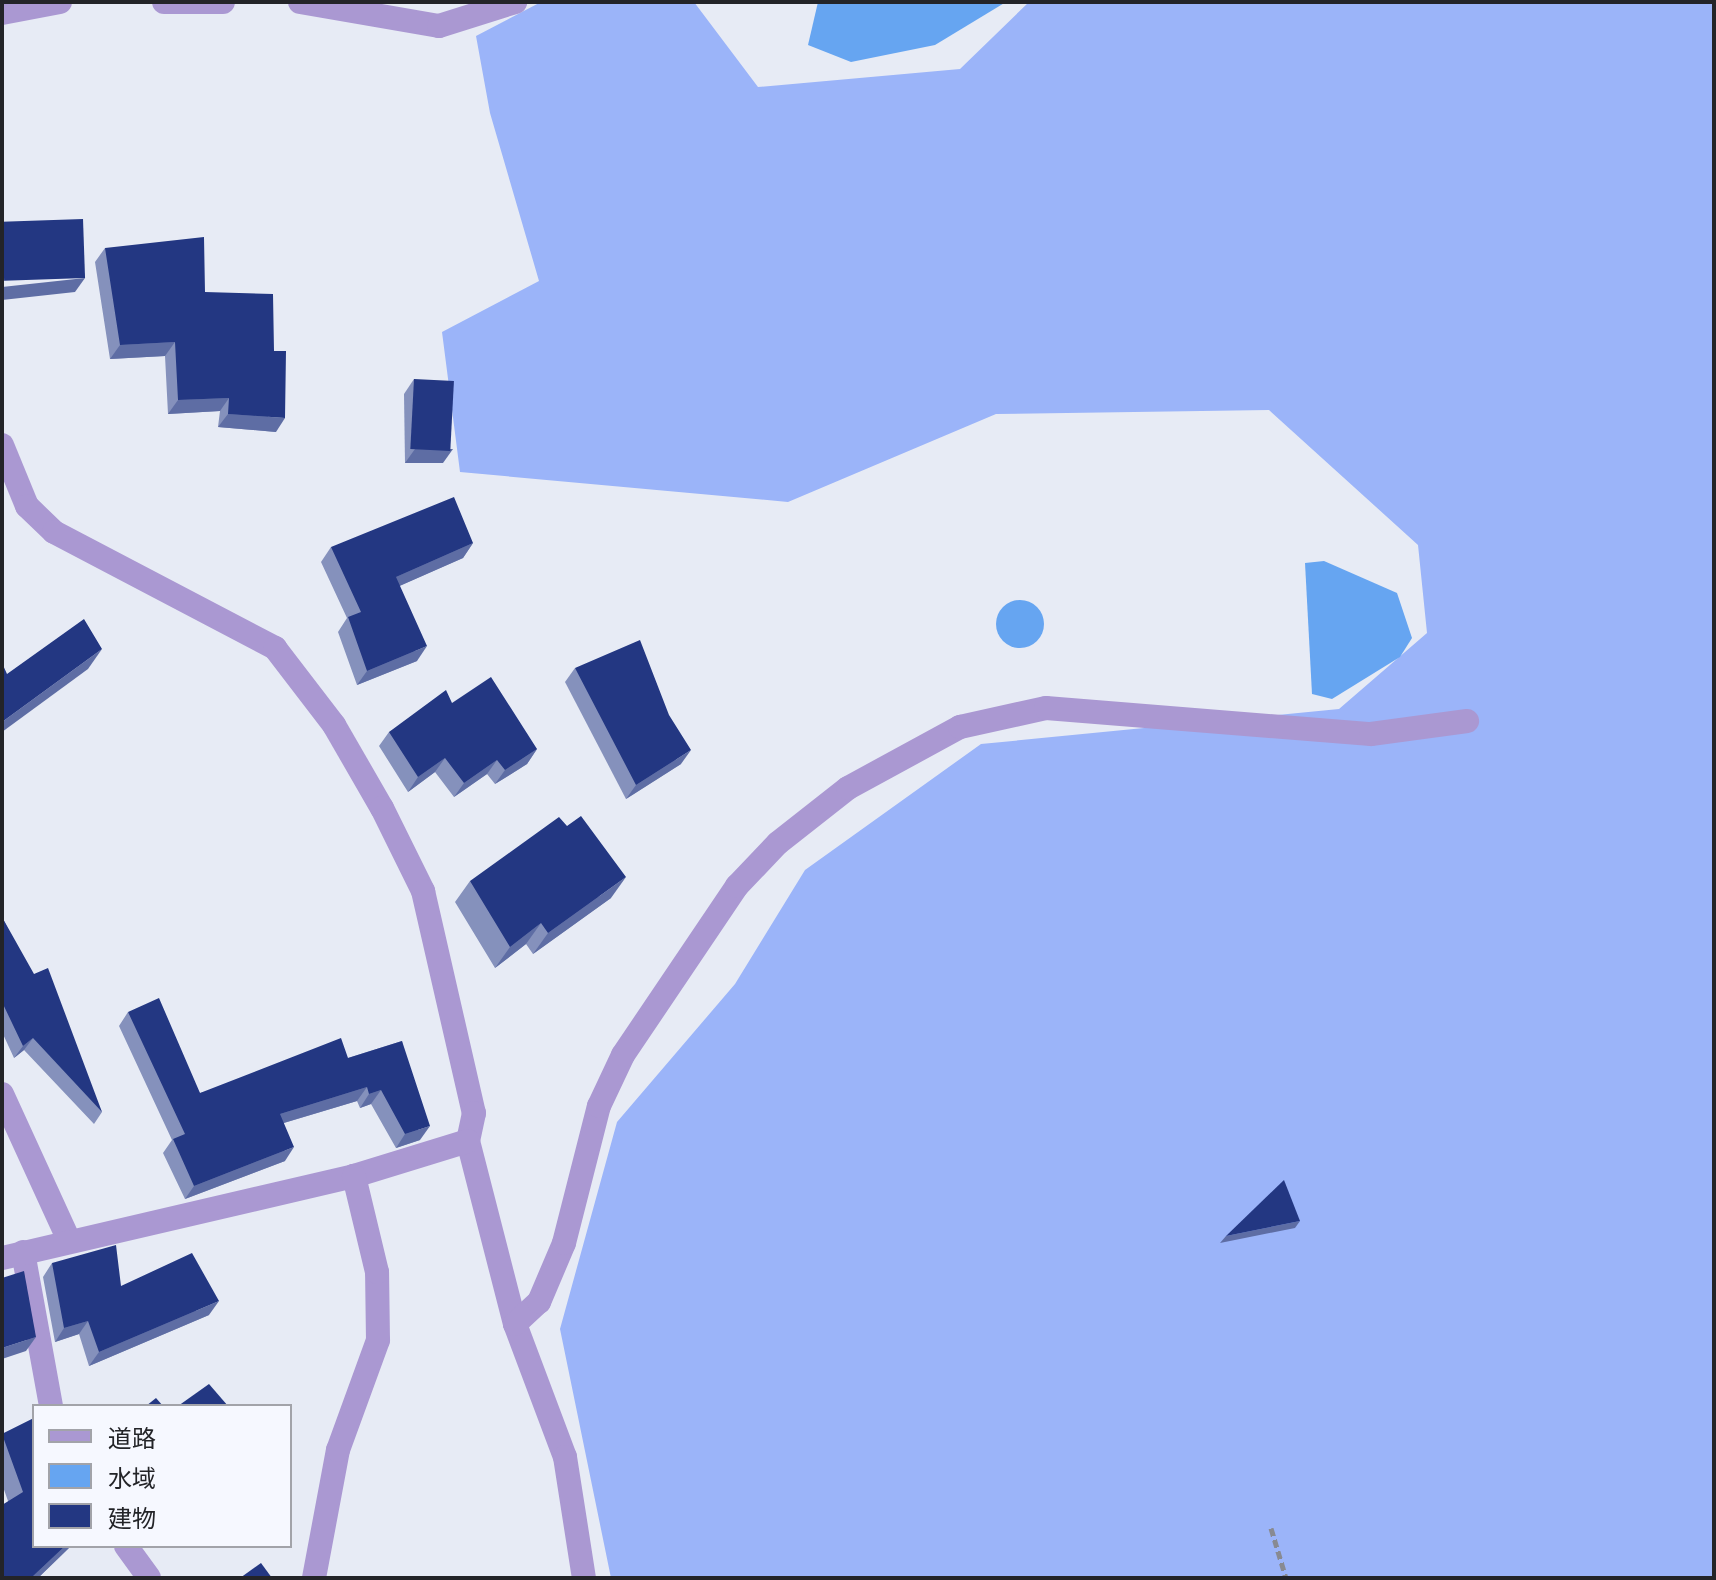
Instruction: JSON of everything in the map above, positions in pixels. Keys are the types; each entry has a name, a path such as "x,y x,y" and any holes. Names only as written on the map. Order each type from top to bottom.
{"street":[{"path":"2,13 60,2"},
{"path":"164,2 223,2"},
{"path":"300,2 439,26 515,2"},
{"path":"2,445 27,506 54,532 275,648 334,725 423,891 474,1113 468,1141 515,1324 565,1457 584,1578"},
{"path":"2,502 27,506"},
{"path":"515,1324 539,1302 564,1243 599,1106 623,1055 737,886 778,843 848,788 960,727 1046,708 1371,734 1467,721"},
{"path":"2,1094 68,1238"},
{"path":"50,1404 12,1255 68,1238 354,1176 468,1141"},
{"path":"314,1578 338,1450 378,1340 377,1272 354,1176"},
{"path":"127,1548 149,1578"}],"path":[{"path":"1271,1528 1286,1578"}],"shaded area":[{"path":"541,2 694,2 758,87 960,69 1029,2 1714,2 1714,1578 611,1578 560,1329 617,1122 735,984 805,870 981,744 1339,709 1427,633 1418,545 1269,410 996,414 788,502 460,472 442,332 539,281 490,113 476,36"}],"water":[{"path":"818,2 1006,2 935,45 851,62 808,45"},
{"path":"1324,561 1397,593 1412,638 1400,657 1332,699 1312,694 1305,563"},
{"path":"1020,600 1037,607 1044,624 1037,641 1020,648 1003,641 996,624 1003,607"}],"building":[{"path":"83,219 85,278 4,281 2,222"},
{"path":"204,237 205,292 273,294 274,351 286,351 285,418 228,414 229,398 178,400 175,342 120,345 105,248"},
{"path":"414,379 454,381 450,451 410,449"},
{"path":"454,497 473,543 396,577 427,646 367,671 348,617 361,612 331,547"},
{"path":"84,619 102,649 2,722 2,663 7,674"},
{"path":"640,640 669,715 691,750 636,785 575,668"},
{"path":"491,677 537,749 505,770 497,760 464,783 445,758 418,777 389,732 446,690 452,703"},
{"path":"581,816 626,877 548,933 541,923 510,947 470,881 559,817 567,826"},
{"path":"2,917 34,974 48,968 102,1112 33,1038 23,1046 2,1002"},
{"path":"159,998 200,1093 341,1038 348,1058 402,1041 430,1126 405,1134 381,1090 369,1094 367,1087 280,1114 294,1147 194,1186 173,1139 185,1134 128,1012"},
{"path":"1284,1180 1300,1221 1226,1236"},
{"path":"116,1245 121,1286 192,1253 219,1301 99,1352 88,1321 64,1328 52,1263"},
{"path":"24,1271 36,1337 2,1348 2,1278"},
{"path":"209,1384 226,1404 181,1404"},
{"path":"32,1419 32,1548 63,1548 31,1578 2,1578 2,1505 23,1492 2,1434"},
{"path":"261,1563 272,1578 240,1578"}]}
